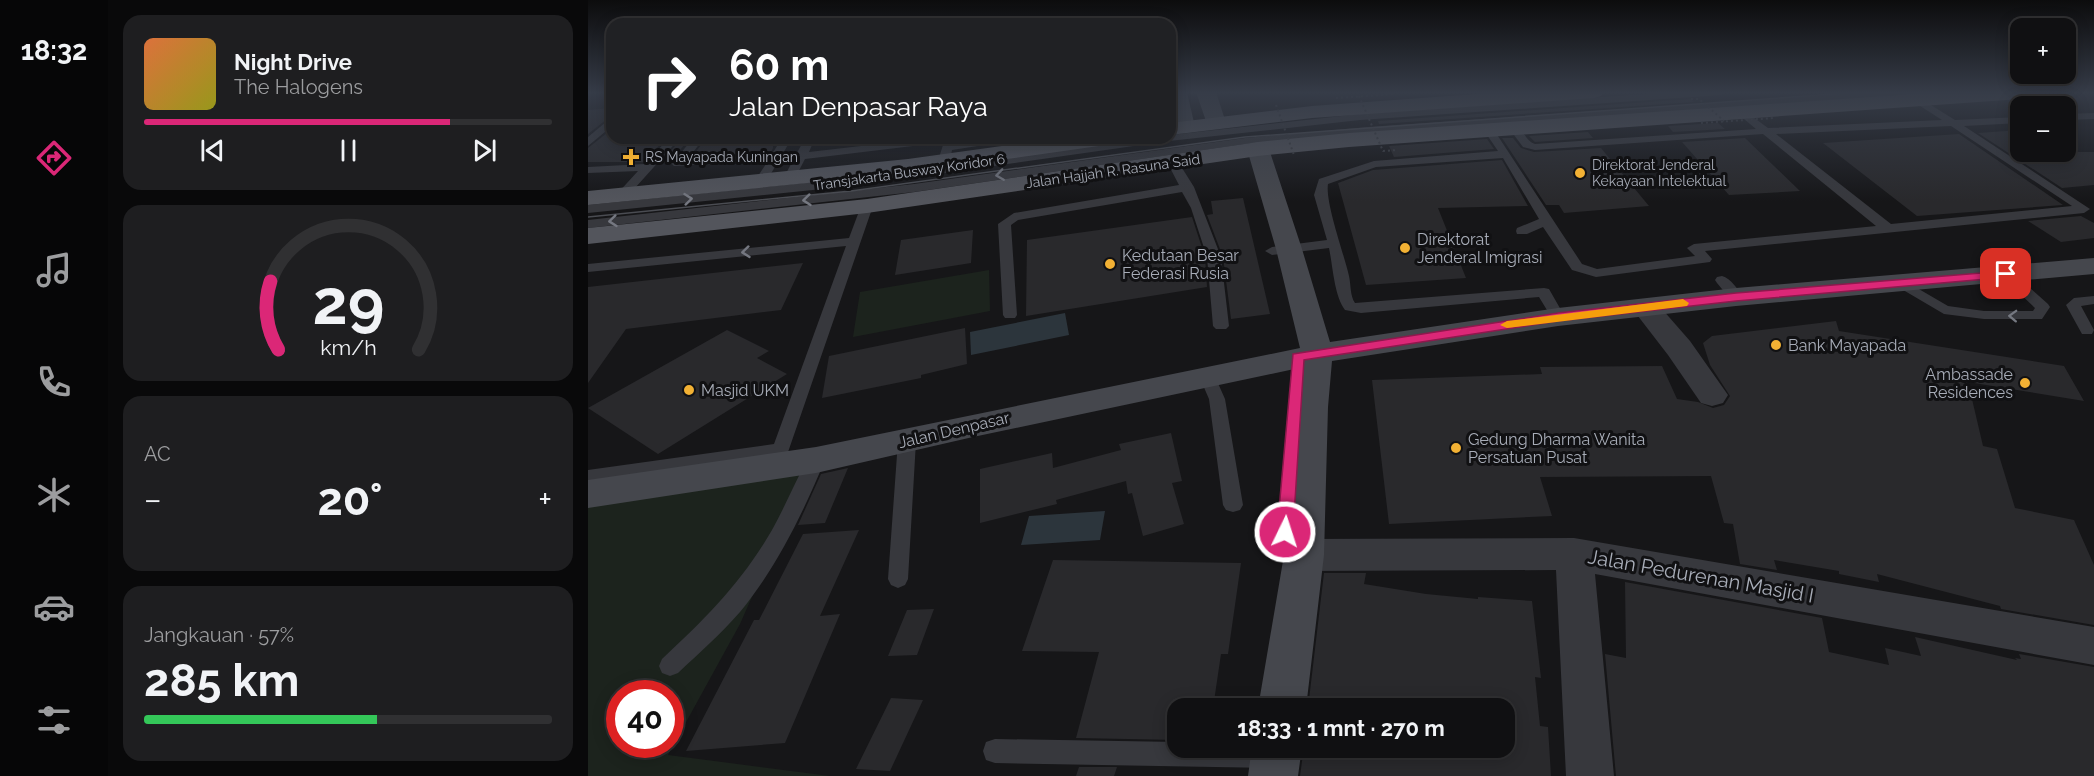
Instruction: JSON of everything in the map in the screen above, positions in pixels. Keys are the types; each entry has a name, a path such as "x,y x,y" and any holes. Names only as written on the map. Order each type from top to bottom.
{"main road":[{"path":"1176,132 1193,128"},
{"name":"Jalan Hajjah R. Rasuna Said","path":"588,236 867,206 1258,149 1498,128"},
{"path":"588,198 789,179 911,149 944,162 1066,144"}],"street":[{"path":"1258,149 1307,355 1311,407 1304,555 1283,698"},
{"path":"1219,155 1238,158 1248,163 1281,250"},
{"name":"Jalan Denpasar","path":"588,494 816,460 1307,355 1558,317 1645,307 1729,289 1900,284 2094,266"},
{"path":"1645,307 1679,348 1712,394"},
{"path":"1574,554 1590,776"},
{"name":"Jalan Pedurenan Masjid I","path":"1304,555 1574,554 2094,646"}],"lane":[{"path":"588,143 603,128"},
{"name":"Transjakarta Busway Koridor 6","path":"1176,133 1230,128"},
{"name":"Transjakarta Busway Koridor 6","path":"588,224 902,189 1245,141 1397,128"},
{"path":"1514,128 1527,145 1535,147 1842,128"},
{"path":"1760,128 1767,131 1887,228"},
{"path":"1488,129 1577,267 1596,273 1705,259 1694,248 2084,209 1961,128"},
{"path":"622,195 669,144"},
{"path":"694,144 678,164 776,157"},
{"path":"760,182 784,144"},
{"path":"789,179 807,144"},
{"path":"944,162 947,147 968,144"},
{"name":"Transjakarta Busway Koridor 6","path":"588,209 872,180 1103,144"},
{"path":"801,156 911,149"},
{"path":"1506,154 1374,164 1323,182 1320,195 1335,243 1345,300 1350,307 1361,309 1544,292 1558,317"},
{"path":"1173,162 1188,187 1214,257 1221,326"},
{"path":"588,170 648,167"},
{"path":"1010,315 1004,224 1009,220 1014,217 1188,187"},
{"path":"588,477 781,450 867,206"},
{"path":"1522,231 1546,221"},
{"path":"588,268 854,241"},
{"path":"1281,250 1335,243"},
{"path":"1900,284 1944,309 1984,315 2037,316 2043,307 2006,274"},
{"path":"2087,331 2073,305 2079,301 2094,300"},
{"path":"1207,376 1217,399 1233,505"},
{"path":"898,579 907,441"},
{"path":"670,666 733,604 763,561 807,482 816,460"},
{"path":"995,751 1275,760"}],"path":[{"path":"1284,128 1294,155"},
{"path":"1373,128 1383,151 1398,150"}],"shaded area":[{"path":"989,270 990,311 853,337 860,292"},
{"path":"1065,313 1069,335 971,355 970,332"},
{"path":"811,463 740,624 684,726 684,680 606,680 606,758 684,757 830,776 588,776 588,503"},
{"path":"1105,511 1100,540 1021,545 1029,516"}],"building":[{"path":"1670,128 1725,129 1673,132"},
{"path":"2010,131 2010,154 1978,133"},
{"path":"1588,132 1593,138 1535,142 1529,136"},
{"path":"606,134 606,144 660,144 644,162 588,162 588,148"},
{"path":"1959,134 2063,205 1917,216 1823,143"},
{"name":"Direktorat Jenderal Kekayaan Intelektual","path":"1502,138 1513,138 1521,148 1534,152 1601,148 1649,206 1564,213 1559,205 1546,205"},
{"path":"1745,138 1800,191 1729,195 1682,142"},
{"path":"1487,139 1494,149 1394,157 1389,146"},
{"path":"677,144 685,144 670,162 660,163"},
{"path":"702,144 773,144 771,152 692,157"},
{"path":"2076,152 2094,152 2094,185 2062,188 2022,162 2076,162"},
{"name":"Direktorat Jenderal Imigrasi","path":"1502,160 1528,206 1438,208 1466,278 1366,285 1338,183 1373,170"},
{"path":"1243,198 1270,314 1231,319 1223,257 1207,215 1213,214 1211,201"},
{"path":"2081,216 2094,223 2094,238 2061,242 2028,221"},
{"name":"Kedutaan Besar Federasi Rusia","path":"1192,217 1205,257 1207,287 1026,316 1027,240"},
{"path":"973,230 971,263 895,275 901,240"},
{"path":"803,263 781,310 626,329 588,383 588,287"},
{"path":"1836,321 1839,331 2064,366 2084,401 1968,382 1983,446 1997,449 2015,508 2074,520 2094,565 2094,625 2001,609 2000,606 1877,574 1879,582 1839,574 1839,571 1774,560 1777,570 1740,564 1733,524 1724,523 1711,476 1540,477 1552,516 1389,524 1372,380 1542,374 1540,367 1662,366 1677,399 1698,402 1713,408 1724,405 1730,396 1710,365 1703,343 1712,336"},
{"path":"965,328 967,364 921,375 921,378 822,398 829,356"},
{"name":"Masjid UKM","path":"727,330 769,351 757,358 787,374 658,454 588,408"},
{"path":"1171,433 1182,481 1172,483 1184,524 1143,536 1132,493 1128,494 1126,481 1056,500 1057,504 980,523 980,469 1052,453 1053,468 1121,450 1119,444"},
{"path":"848,468 825,523 798,525 821,474"},
{"path":"859,530 820,616 840,614 785,743 686,751 754,620 759,620 803,534"},
{"path":"1053,560 1241,563 1228,654 1221,654 1214,698 1167,698 1167,740 1076,738 1099,652 1022,651"},
{"path":"1324,573 1366,573 1364,584 1426,594 1532,601 1541,678 1535,677 1540,726 1548,727 1551,776 1300,776 1302,758 1515,758 1515,698 1309,698"},
{"path":"1625,582 1822,618 1829,652 1889,665 1885,648 1921,656 1915,637 2017,660 2015,658 2021,659 2019,654 2094,667 2094,776 1616,776 1605,654 1626,658"},
{"path":"934,609 917,655 888,656 907,610"},
{"path":"891,698 923,700 890,771 856,769"},
{"path":"1079,767 1117,767 1114,776 1076,776"}],"tram line":[{"path":"588,217 851,191 1245,137 1365,128"}],"slow traffic":[{"path":"1507,325 1683,303"}],"place":[{"name":"RS Mayapada Kuningan","path":"631,157"},
{"name":"Direktorat Jenderal Kekayaan Intelektual","path":"1580,173"},
{"name":"Direktorat Jenderal Imigrasi","path":"1405,248"},
{"name":"Kedutaan Besar Federasi Rusia","path":"1110,264"},
{"name":"Bank Mayapada","path":"1776,345"},
{"name":"Ambassade Residences","path":"2025,383"},
{"name":"Masjid UKM","path":"689,390"},
{"name":"Gedung Dharma Wanita Persatuan Pusat","path":"1456,448"}],"route":[{"path":"1285,532 1298,357 1558,317 1736,297 2006,274"}]}
